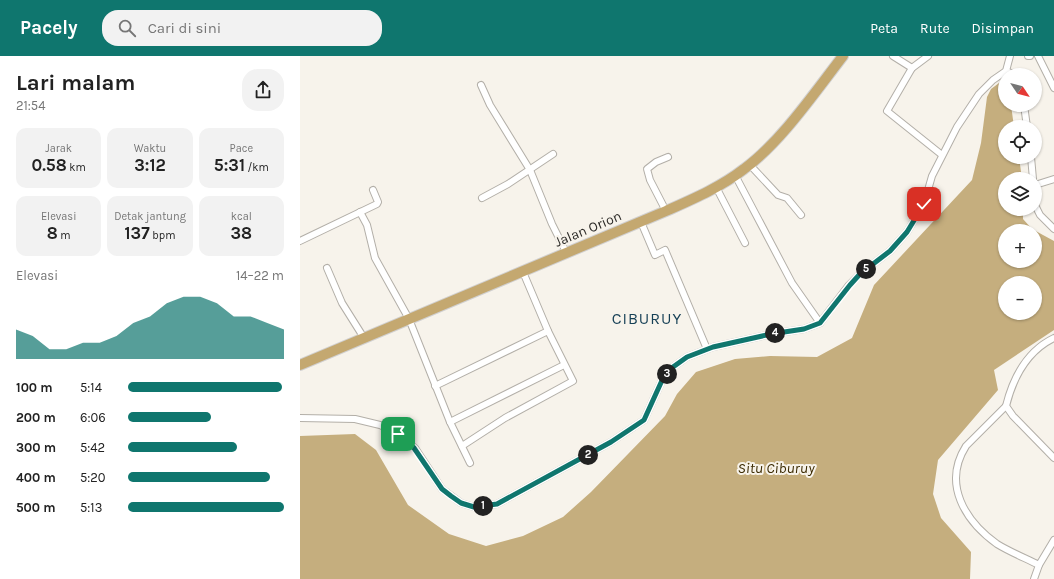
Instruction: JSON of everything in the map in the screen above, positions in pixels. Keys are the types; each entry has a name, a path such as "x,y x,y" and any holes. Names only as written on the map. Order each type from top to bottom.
{"highway":[{"name":"Jalan Orion","path":"300,365 666,212 736,176 771,145 843,56"}],"street":[{"path":"893,56 912,68"},
{"path":"928,56 912,68 887,111 942,155"},
{"path":"1007,68 1010,56"},
{"path":"1038,56 1054,88"},
{"path":"300,418 355,419 380,425 398,434 414,448 442,489 461,503 474,507 497,504 611,442 644,420 664,376 673,367 687,357 707,349 771,334 804,329 820,323 855,279 890,251 907,232 924,204 932,176 957,127 979,94 992,80 998,76"},
{"path":"481,84 490,106 530,170 552,224 567,254"},
{"path":"482,198 530,170 553,154"},
{"path":"666,212 650,180 647,169 656,162 668,157"},
{"path":"750,165 778,195 787,198 801,215"},
{"path":"736,176 792,283 820,323"},
{"path":"1042,182 1054,179"},
{"path":"716,187 745,243"},
{"path":"300,241 378,202 373,190"},
{"path":"360,212 367,225 375,258 409,319 450,422 470,462"},
{"path":"1041,216 1054,229"},
{"path":"642,222 655,255 666,250 707,349"},
{"path":"327,268 342,303 364,338"},
{"path":"462,446 505,418 572,382 573,380 548,331 523,272"},
{"path":"435,386 548,331"},
{"path":"1038,565 1002,547 990,538 962,505 957,494 956,483 962,453 966,446 1006,406 1011,387 1020,369 1044,343 1054,338"},
{"path":"450,422 564,365"},
{"path":"1006,406 1013,416 1054,458"},
{"path":"1034,579 1038,565 1054,540"}],"water":[{"name":"Situ Ciburuy","path":"998,84 998,112 1012,112 1013,120 998,120 998,164 1020,164 1021,172 998,172 998,216 1023,216 1023,219 1028,224 998,224 998,268 1042,268 1042,234 1054,241 1054,330 994,370 998,390 938,460 933,494 941,518 971,552 970,579 300,579 300,436 355,434 376,450 408,505 449,534 486,546 523,536 563,517 591,492 665,416 677,394 696,372 735,359 770,356 817,357 852,338 874,285 972,180 981,143 987,97 991,89"}],"district":[{"name":"CIBURUY","path":"647,318"}],"route":[{"path":"398,434 414,448 442,489 451,496 461,503 474,507 497,504 611,442 644,420 664,376 673,367 687,357 713,347 771,334 804,329 820,323 860,274 890,251 907,232 924,204"}]}
